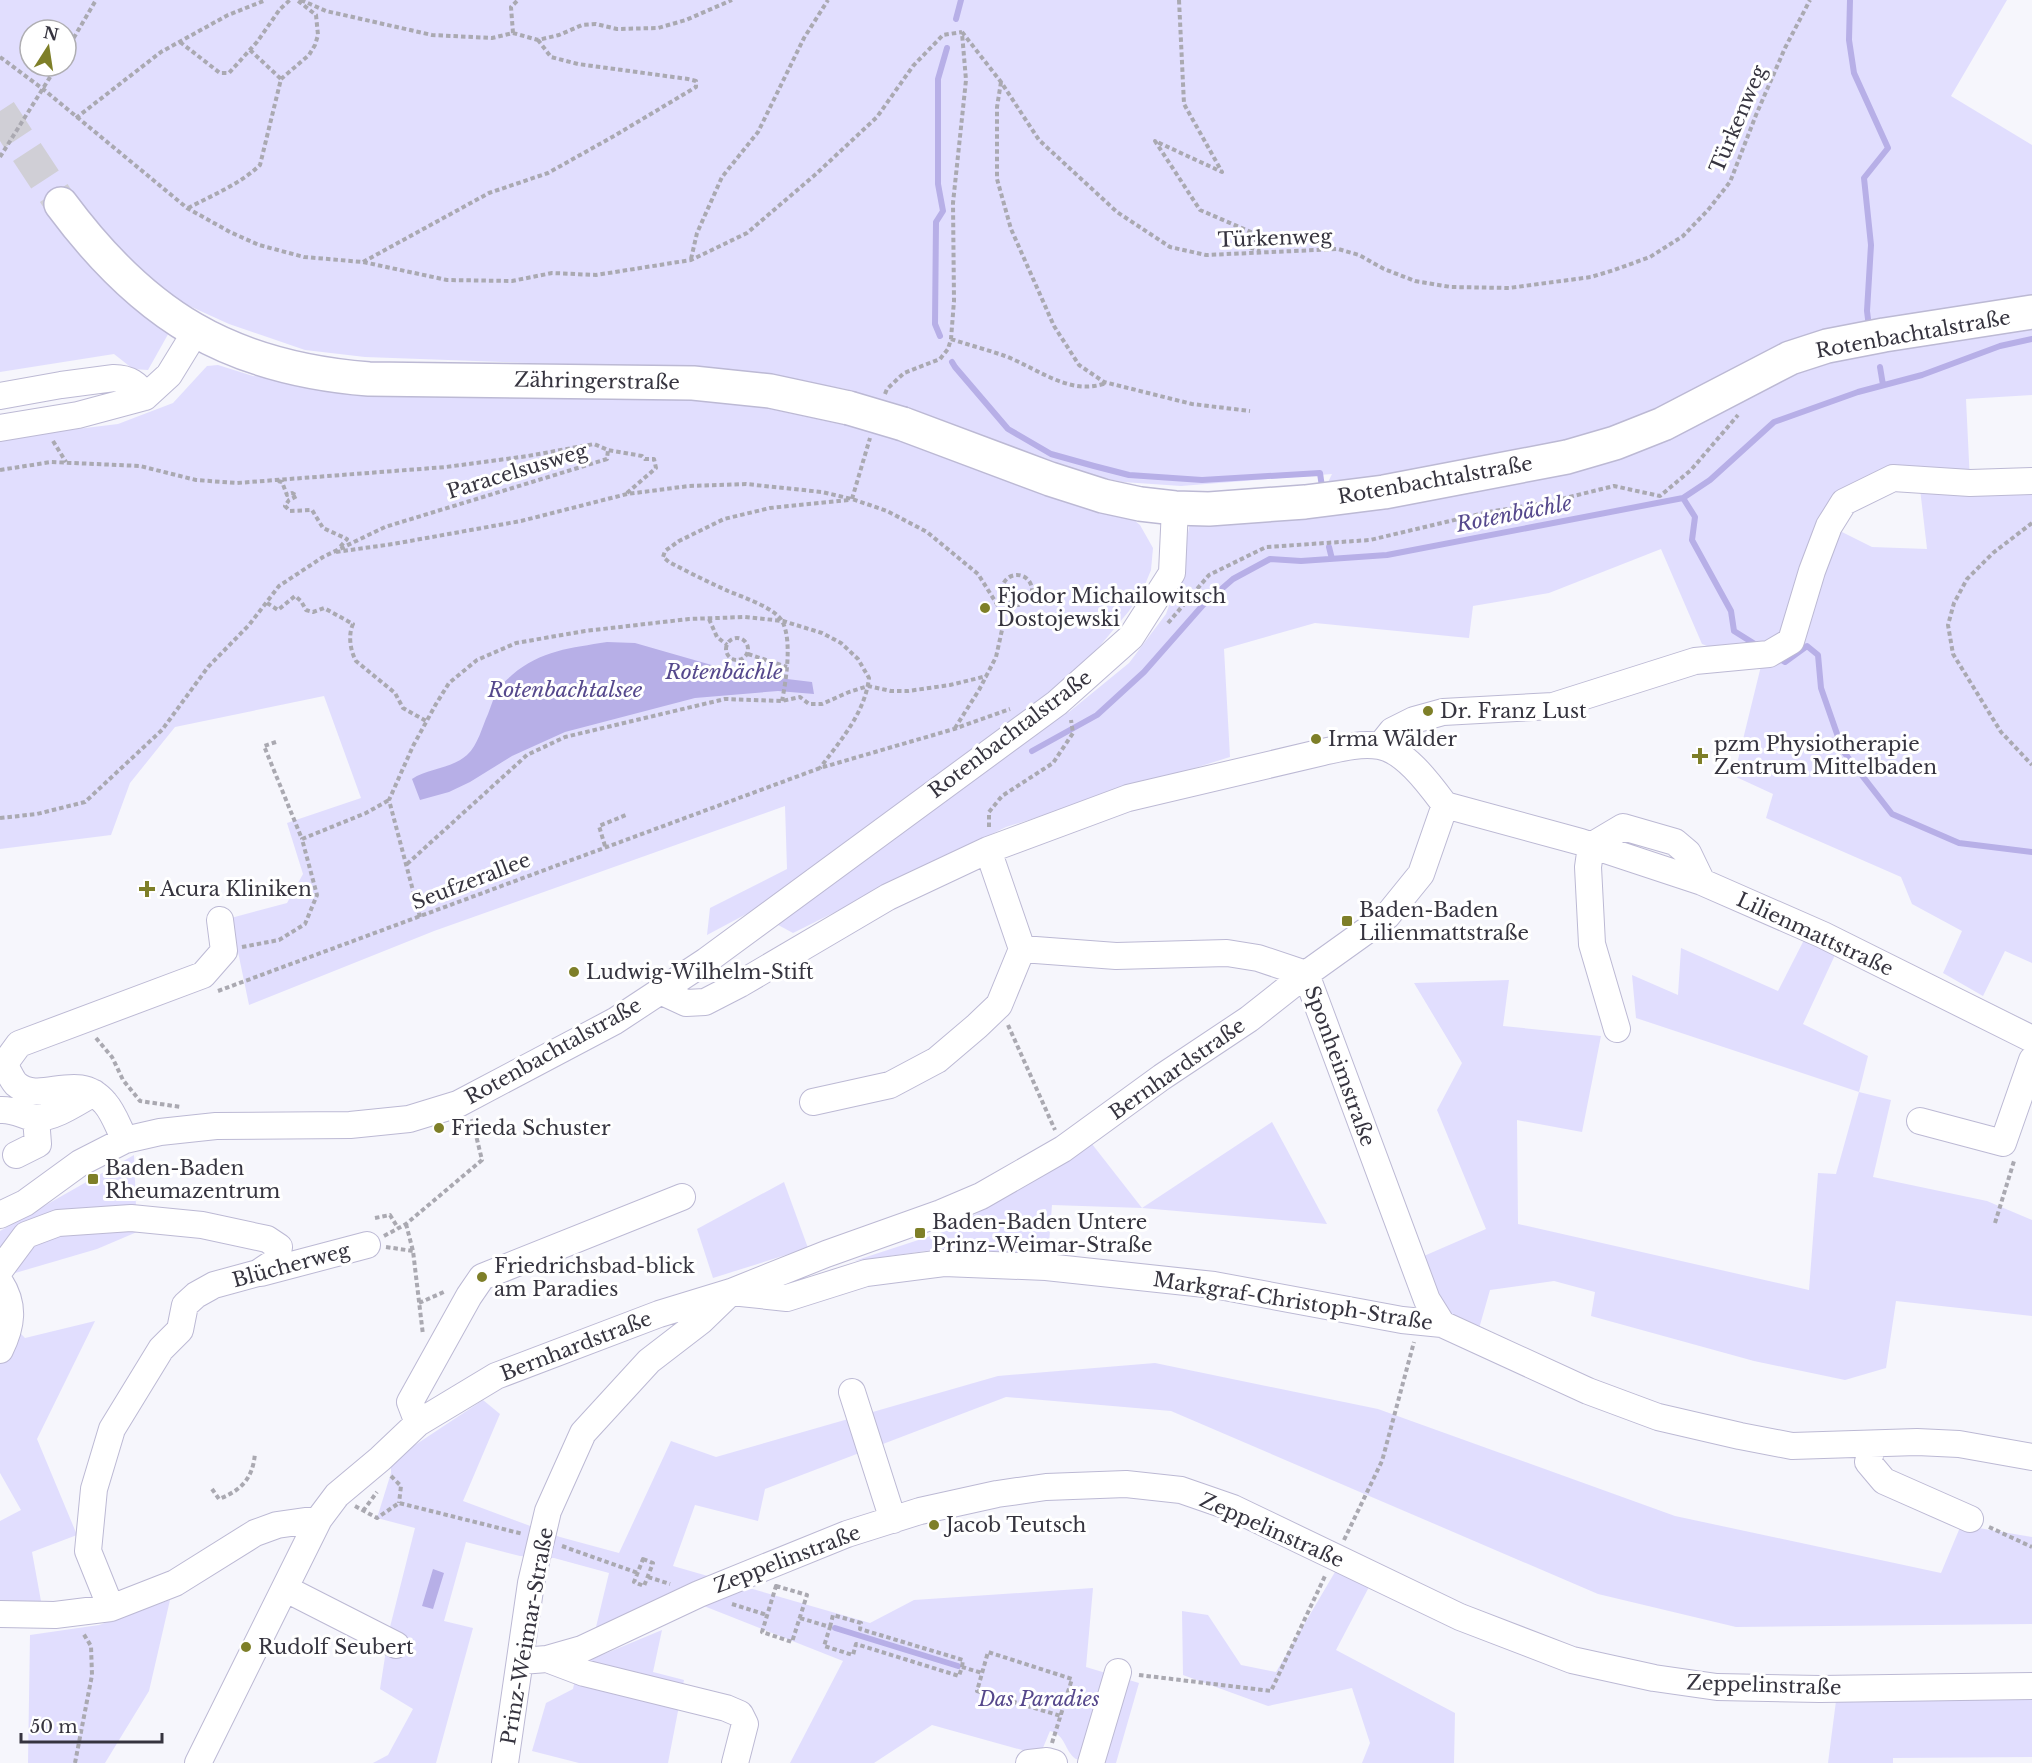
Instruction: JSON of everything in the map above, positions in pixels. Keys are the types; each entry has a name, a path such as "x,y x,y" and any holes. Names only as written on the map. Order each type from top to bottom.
{"main road":[{"name":"Zähringerstraße","path":"61,204 88,240 115,270 167,314 228,347 264,361 334,376 369,379 693,383 770,391 849,408 903,424 1050,479 1103,496 1140,504 1175,508"},
{"name":"Rotenbachtalstraße","path":"1175,508 1209,509 1294,503 1384,492 1567,457 1615,443 1663,424 1790,358 1818,349 1884,335 2032,312"}],"street":[{"path":"0,428 78,416 145,397 169,375 196,331"},
{"path":"0,396 114,378 129,381 141,389 145,397"},
{"path":"1380,746 1392,731 1414,720 1443,712 1553,706 1695,661 1776,650 1791,641 1829,526 1844,502 1893,478 1970,483 2032,481"},
{"name":"Rotenbachtalstraße","path":"0,1215 25,1203 80,1163 125,1140 160,1132 216,1126 350,1125 410,1119 458,1104 615,1021 706,961 1057,703 1131,637 1172,573 1175,508"},
{"path":"660,991 686,1003 705,1002 740,984 888,897 988,850 1128,798 1323,752 1353,746 1380,746 1396,753 1414,768 1445,805"},
{"name":"Lilienmattstraße","path":"1445,805 1591,846 1702,882 1823,935 2032,1039"},
{"name":"Bernhardstraße","path":"198,1763 319,1519 337,1495 418,1423 496,1376 659,1314 731,1292 826,1254 925,1219 981,1196 1063,1149 1162,1077 1249,1019 1306,974 1387,916 1421,874 1445,805"},
{"path":"1591,846 1587,867 1592,944 1617,1029"},
{"path":"813,1102 890,1085 937,1060 999,1005 1022,949 988,850"},
{"path":"125,1140 106,1104 94,1093 76,1087 34,1093 15,1083 6,1068 8,1059 19,1044 203,975 224,951 220,920"},
{"name":"Sponheimstraße","path":"1022,949 1116,956 1227,953 1258,958 1306,974 1429,1316"},
{"path":"1920,1121 2009,1150 2032,1060"},
{"path":"0,1110 12,1109 36,1118 59,1112 94,1093"},
{"path":"16,1155 38,1144 36,1118"},
{"path":"418,1423 410,1402 482,1277 682,1197"},
{"path":"0,1270 26,1235 58,1222 131,1218 202,1225 267,1239 279,1246 276,1262 258,1273 214,1285 196,1295 185,1305 180,1330 161,1349 112,1429 94,1489 88,1551 111,1608"},
{"name":"Blücherweg","path":"214,1285 376,1240"},
{"name":"Markgraf-Christoph-Straße","path":"731,1292 787,1298 866,1273 944,1263 1046,1267 1214,1285 1429,1316 1588,1391 1658,1418 1792,1446 1917,1442 1959,1444 2032,1457"},
{"path":"0,1282 11,1306 10,1325 0,1350"},
{"name":"Prinz-Weimar-Straße","path":"505,1763 531,1583 548,1511 583,1433 649,1361 701,1321 731,1292"},
{"path":"852,1392 893,1520"},
{"path":"1873,1444 1868,1462 1884,1481 1970,1519"},
{"name":"Zeppelinstraße","path":"521,1661 547,1659 582,1648 699,1594 816,1546 920,1511 998,1494 1046,1487 1126,1484 1182,1490 1233,1508 1460,1617 1572,1660 1654,1678 1717,1688 2032,1686"},
{"path":"0,1614 72,1614 111,1608 175,1583 255,1533 277,1525 319,1519"},
{"path":"286,1589 396,1645"},
{"path":"547,1659 584,1673 726,1708 740,1714 746,1724 735,1763"},
{"path":"1091,1763 1118,1672"},
{"path":"1029,1763 1047,1761 1054,1763"}],"path":[{"path":"78,31 96,0"},
{"path":"76,118 150,58 228,15 266,0"},
{"path":"180,42 220,73 229,73 267,29 280,9 290,0"},
{"path":"299,0 326,11 432,35 492,38 513,33 538,40 559,35 582,25 596,24 617,29 658,28 686,20 732,0"},
{"path":"187,208 251,174 260,165 281,79 309,55 318,35 316,15 299,0"},
{"path":"513,33 511,7 518,0"},
{"path":"691,260 697,233 722,177 758,132 804,38 828,0"},
{"path":"1179,0 1184,104 1222,172 1155,141 1200,210 1266,239 1235,242 1264,253"},
{"name":"Türkenweg","path":"962,32 1001,82 1039,140 1117,212 1170,247 1206,255 1338,249 1359,255 1384,269 1415,281 1451,287 1509,288 1591,277 1650,257 1683,236 1730,182 1755,115 1785,48 1810,0"},
{"path":"0,57 43,89 187,208 230,232 268,248 304,257 363,262 447,280 512,281 552,273 596,274 691,260 747,233 816,174 877,117 913,66 943,35 962,32 966,80 953,203 954,301 951,339 948,349 940,359 904,373 887,389"},
{"path":"363,262 489,193 548,173 696,87 696,81 688,79 578,64 552,57 538,40"},
{"path":"250,50 281,79"},
{"path":"0,157 50,78"},
{"path":"1001,82 997,107 998,179 1011,229 1054,326 1079,365 1104,382 1192,404 1250,411"},
{"path":"951,339 1004,356 1040,374 1068,384 1092,387 1104,382"},
{"path":"1165,626 1209,575 1266,547 1370,540 1488,512 1545,503 1614,486 1660,496 1691,470 1741,412"},
{"name":"Paracelsusweg","path":"0,470 51,462 140,466 196,480 237,483 446,467 594,444 608,450 607,459 385,527 323,557 279,586 249,625 208,667 162,730 85,802 37,814 0,818"},
{"path":"852,499 867,448"},
{"path":"608,450 654,459 656,468 627,494"},
{"path":"269,480 282,482 287,495 292,493 297,496 289,500 285,506 290,511 312,510 323,528 347,540 336,552"},
{"path":"336,552 521,521 627,494 689,486 746,484 822,492 887,511 927,532 978,574 1000,609 1002,630 996,657 987,676 908,691 891,691 868,686 822,704 809,704 800,697 782,701 725,699 565,738 527,755 407,864"},
{"path":"782,701 787,667 783,621 765,606 669,562 663,557 665,551 679,541 724,519 770,508 816,502 842,502 852,499"},
{"path":"2032,523 1993,554 1967,579 1954,603 1948,625 1953,654 2001,732 2032,765"},
{"path":"1011,575 1021,575 1031,584 1031,595 1025,602 1014,604 1004,597 1001,591 1003,583 1011,575"},
{"path":"267,603 278,610 295,596 302,601 306,610 313,612 324,608 353,624 350,632 352,655 356,661 395,693 403,708 426,721"},
{"path":"996,601 1004,597"},
{"path":"302,839 366,813 389,800 426,721 449,683 477,660 516,643 631,625 745,617 783,621 822,633 841,644 858,659 869,678 868,686 865,699 855,718 820,768"},
{"path":"709,619 717,637 726,645 728,656 735,660 742,660 747,654 747,643 742,639 731,640 726,645"},
{"path":"747,654 787,667"},
{"name":"Seufzerallee","path":"212,993 820,768 954,729 987,676"},
{"path":"988,850 989,812 1010,790 1053,763 1073,733 1069,712"},
{"path":"224,951 279,940 305,924 317,895 302,839 264,746 276,742"},
{"path":"389,800 420,917"},
{"path":"605,846 599,826 626,815"},
{"path":"999,1005 1063,1149"},
{"path":"105,1031 94,1035 112,1057 123,1080 140,1101 192,1108"},
{"path":"376,1240 406,1224 482,1160 472,1116"},
{"path":"1995,1223 2009,1150"},
{"path":"375,1218 390,1215 398,1228"},
{"path":"406,1224 413,1251 424,1343"},
{"path":"420,1303 452,1289"},
{"path":"1335,1558 1382,1461 1429,1316"},
{"path":"212,1489 219,1498 231,1494 243,1485 254,1465 255,1453"},
{"path":"390,1475 401,1486 399,1503"},
{"path":"377,1518 399,1503 542,1539 638,1573"},
{"path":"1970,1519 2032,1547"},
{"path":"643,1559 653,1563 645,1586 634,1582 638,1573 643,1559"},
{"path":"1118,1672 1271,1691 1322,1582"},
{"path":"776,1586 807,1595 800,1618 792,1642 762,1632 776,1586"},
{"path":"72,1614 91,1646 92,1675 75,1763"},
{"path":"833,1615 861,1623 860,1629 963,1660 962,1667 959,1676 856,1644 853,1655 824,1646 833,1615"},
{"path":"800,1618 830,1628"},
{"path":"988,1652 1072,1679 1061,1716 977,1691 982,1673 988,1652"},
{"path":"962,1667 982,1673"}],"green space":[{"path":"0,0 2007,0 1951,96 2032,145 2032,298 1834,356 2032,320 2032,395 1966,399 1970,482 2032,481 2032,963 2005,951 1983,996 1943,973 1962,931 1912,904 1901,877 1766,818 1773,794 1734,776 1761,666 1702,644 1661,549 1549,593 1473,606 1469,638 1315,623 1224,649 1230,757 1006,827 793,933 752,911 707,935 710,908 787,869 785,806 434,931 249,1005 231,918 287,903 303,874 287,823 361,798 324,696 175,727 130,783 111,835 0,849 0,442 19,436 118,424 173,403 207,366 218,365 253,376 412,394 729,400 877,432 1128,515 1140,525 1153,548 1151,570 1142,592 1129,611 1084,665 1007,728 1069,712 1129,663 1166,614 1179,578 1190,523 1314,511 1332,474 1181,486 1123,482 1061,469 846,389 743,371 365,357 305,350 229,324 185,304 148,370 133,369 114,354 0,372","holes":["1893,478 1919,480 1927,549 1872,547 1830,526"]},
{"path":"1805,938 1835,955 1803,1024 1868,1056 1859,1092 1636,1018 1632,975 1678,995 1681,948 1778,991"},
{"path":"1509,980 1503,1026 1601,1036 1582,1132 1517,1120 1518,1224 1809,1290 1818,1173 1836,1174 1859,1092 1891,1100 1873,1177 1987,1201 2032,1220 2032,1316 1896,1301 1886,1368 1845,1380 1754,1361 1591,1316 1595,1292 1554,1281 1490,1290 1478,1332 1444,1315 1417,1259 1486,1229 1437,1110 1462,1063 1414,983"},
{"path":"1272,1122 1327,1224 1142,1208"},
{"path":"1092,1144 1142,1208 1052,1205 1048,1256 947,1248 854,1261 949,1230"},
{"path":"134,1155 137,1232 97,1249 5,1276 0,1264 0,1231"},
{"path":"784,1182 808,1248 713,1278 697,1229"},
{"path":"0,1312 25,1338 95,1321 37,1439 77,1535 32,1552 43,1612 0,1605 0,1521 21,1510 0,1473"},
{"name":"Das Paradies","path":"1155,1363 1378,1409 1675,1516 1941,1573 1961,1525 2032,1537 2032,1624 1736,1627 1598,1594 1171,1411 1006,1397 765,1489 758,1521 695,1505 673,1566 870,1623 914,1600 1093,1588 1086,1667 1139,1683 1116,1763 1076,1759 1060,1736 1050,1731 1040,1755 932,1725 874,1763 790,1763 843,1661 676,1595 596,1627 609,1573 554,1558 520,1556 466,1542 444,1621 473,1628 436,1763 373,1763 388,1755 413,1709 380,1689 389,1631 415,1528 377,1518 391,1473 391,1461 483,1400 500,1414 463,1501 560,1537 619,1553 671,1441 716,1457 998,1376"},
{"path":"1335,1572 1369,1587 1336,1650 1455,1713 1454,1763 1362,1763 1370,1743 1352,1688 1268,1706 1183,1675 1182,1611 1208,1615 1241,1665 1276,1672"},
{"path":"170,1600 149,1691 105,1763 28,1763 30,1635 99,1625"},
{"path":"662,1630 653,1672 684,1680 668,1763 579,1763 532,1751 546,1703 573,1689 578,1665"},
{"path":"2032,1698 2032,1757 1893,1758 1893,1763 1828,1763 1836,1701"}],"water":[{"name":"Rotenbachtalsee","path":"607,642 635,643 729,670 812,682 814,694 778,691 695,698 565,732 512,756 449,792 420,800 412,779 461,760 471,751 497,691 512,675 545,655 569,648"},
{"path":"433,1569 444,1573 433,1609 422,1606"}],"waterway":[{"path":"956,19 961,0"},
{"path":"1850,0 1849,40 1854,73 1888,148 1864,178 1871,245 1867,311 1869,327"},
{"path":"940,336 935,324 936,222 943,211 938,184 938,79 947,48"},
{"name":"Rotenbächle","path":"1032,751 1097,715 1144,672 1203,605 1233,579 1270,559 1301,561 1387,555 1683,498 1710,480 1774,422 1858,392 1922,375 2000,346 2032,339"},
{"path":"952,362 1008,429 1051,454 1129,475 1202,480 1320,473 1322,487"},
{"path":"1880,367 1883,385"},
{"path":"1683,498 1695,517 1692,540 1731,611 1734,631 1758,646"},
{"path":"1329,547 1332,559"},
{"path":"1777,657 1785,662 1807,646 1818,655 1821,688 1843,751 1892,814 1959,843 2032,852"},
{"path":"835,1628 958,1666"}],"tunnel":[{"path":"0,111 61,204"}],"place":[{"name":"Fjodor Michailowitsch Dostojewski","path":"985,608"},
{"name":"Dr. Franz Lust","path":"1428,711"},
{"name":"Irma Wälder","path":"1316,739"},
{"name":"pzm Physiotherapie Zentrum Mittelbaden","path":"1700,756"},
{"name":"Acura Kliniken","path":"147,889"},
{"name":"Baden-Baden Lilienmattstraße","path":"1347,921"},
{"name":"Ludwig-Wilhelm-Stift","path":"574,972"},
{"name":"Frieda Schuster","path":"439,1128"},
{"name":"Baden-Baden Rheumazentrum","path":"93,1179"},
{"name":"Baden-Baden Untere Prinz-Weimar-Straße","path":"920,1233"},
{"name":"Friedrichsbad-blick am Paradies","path":"482,1277"},
{"name":"Jacob Teutsch","path":"934,1525"},
{"name":"Rudolf Seubert","path":"246,1647"}]}
